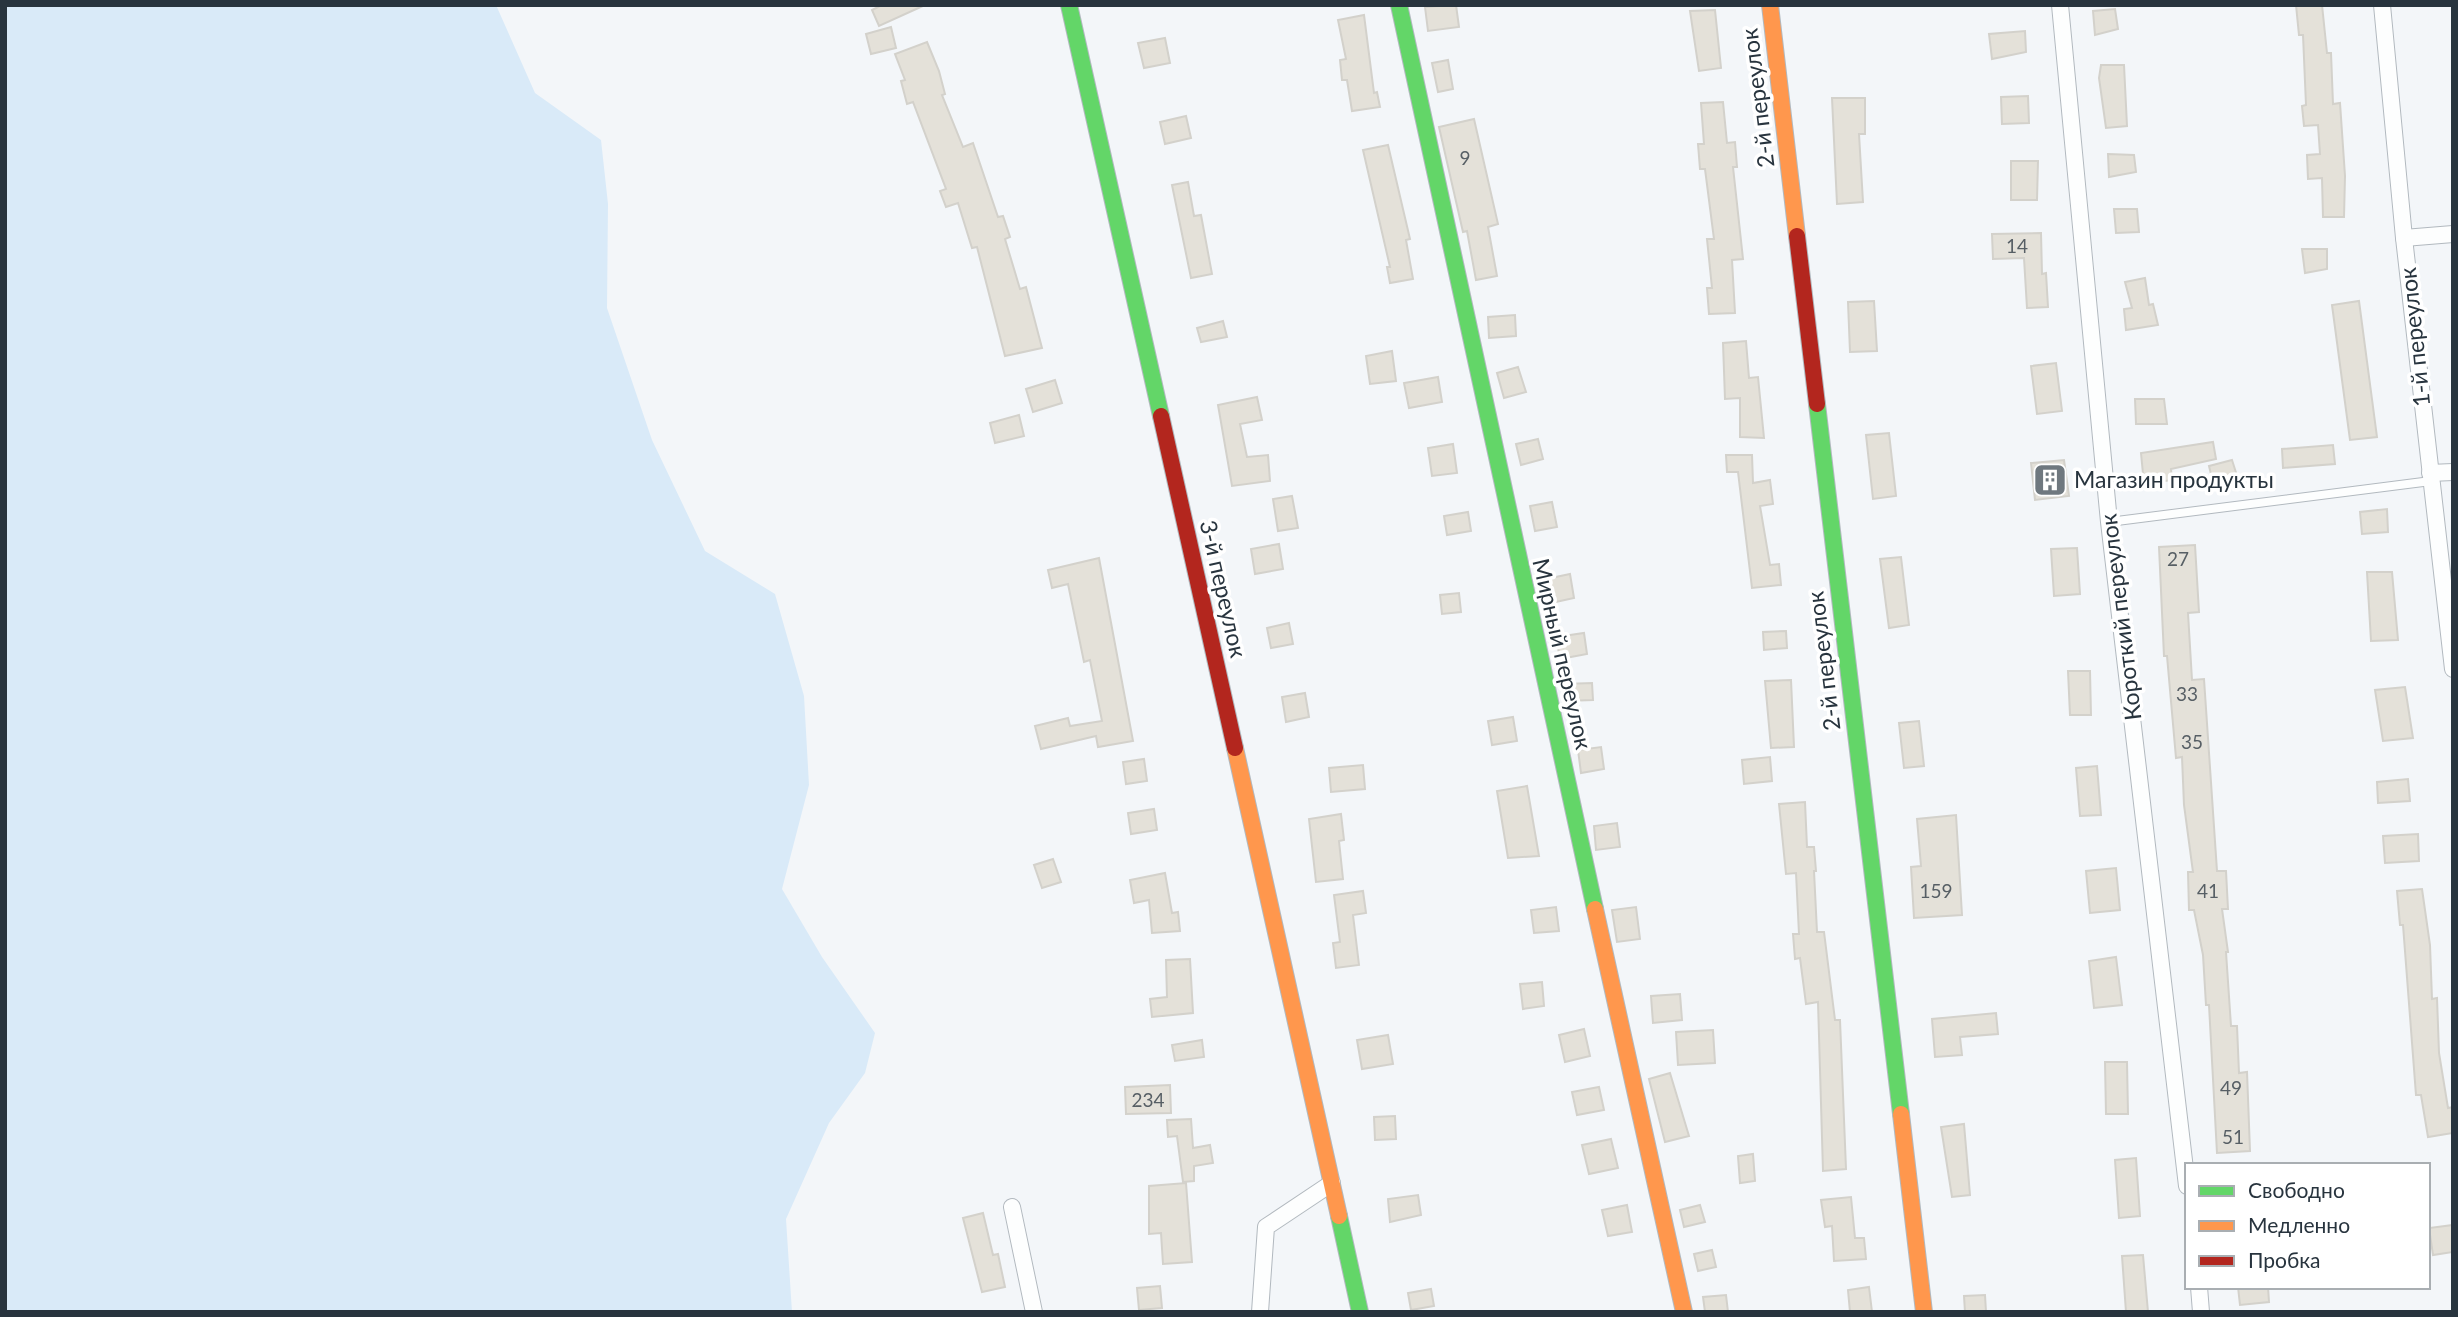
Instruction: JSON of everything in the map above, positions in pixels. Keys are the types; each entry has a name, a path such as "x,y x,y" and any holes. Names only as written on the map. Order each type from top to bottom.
{"street":[{"name":"3-й переулок","path":"1069,5 1360,1312"},
{"name":"Мирный переулок","path":"1399,5 1685,1312"},
{"name":"2-й переулок","path":"1770,5 1924,1312"},
{"name":"Короткий переулок","path":"2060,5 2109,522 2185,1169"},
{"name":"1-й переулок","path":"2382,5 2404,238 2453,669"},
{"path":"2404,238 2453,234"},
{"path":"2430,477 2453,472"},
{"path":"1260,1312 1266,1227 1332,1184"},
{"path":"1013,1207 1034,1312"},
{"path":"2199,1289 2201,1312"}],"lane":[{"path":"2109,522 2430,477"}],"shaded area":[{"path":"5,5 496,5 535,93 601,140 608,204 607,308 652,440 705,551 775,594 804,696 809,785 782,889 822,957 875,1033 865,1073 829,1123 786,1219 792,1312 5,1312"}],"building":[{"path":"882,5 925,5 879,26 872,10"},
{"path":"1456,5 1459,27 1428,31 1425,7"},
{"path":"2296,5 2322,5 2327,53 2331,53 2333,104 2340,103 2345,176 2344,217 2323,217 2322,178 2308,179 2307,155 2320,154 2318,125 2304,126 2302,106 2306,105 2303,35 2299,35"},
{"path":"2115,9 2118,29 2095,35 2093,11"},
{"path":"1715,10 1721,68 1699,71 1690,11"},
{"path":"1364,15 1374,93 1377,92 1380,107 1352,111 1347,80 1342,80 1340,60 1346,59 1338,20"},
{"path":"891,27 896,48 871,54 866,34"},
{"path":"2025,31 2026,52 1992,59 1989,34"},
{"path":"1165,38 1170,63 1144,68 1138,43"},
{"path":"927,42 939,71 945,94 942,95 963,147 973,143 998,217 1003,216 1010,237 1005,239 1020,289 1026,287 1042,348 1005,356 977,247 972,248 958,203 946,207 940,191 946,189 913,102 907,104 901,81 905,80 895,54"},
{"path":"1448,60 1453,89 1438,92 1432,63"},
{"path":"2101,65 2124,65 2127,126 2106,128 2099,78"},
{"path":"2028,96 2029,123 2002,124 2001,97"},
{"path":"1832,98 1865,98 1865,134 1859,134 1863,202 1837,204"},
{"path":"1723,102 1727,143 1735,142 1737,167 1733,167 1743,259 1732,260 1735,313 1709,314 1707,288 1712,288 1707,239 1714,239 1705,169 1700,169 1698,144 1704,144 1701,103"},
{"path":"1186,116 1191,138 1165,144 1160,122"},
{"path":"1474,119 1498,224 1488,227 1497,276 1476,280 1467,231 1463,232 1439,127"},
{"path":"1388,145 1410,239 1406,240 1413,279 1390,283 1387,267 1390,267 1363,150"},
{"path":"2108,154 2134,155 2136,172 2109,177"},
{"path":"2011,161 2038,161 2037,200 2011,200"},
{"path":"1188,182 1194,216 1201,215 1212,274 1191,278 1172,185"},
{"path":"2114,209 2137,209 2139,232 2116,233"},
{"path":"2041,233 2042,274 2046,273 2048,307 2027,308 2024,258 1993,259 1992,234"},
{"path":"2302,249 2327,249 2327,269 2305,273"},
{"path":"2145,278 2149,305 2153,304 2158,325 2126,330 2124,309 2132,308 2125,282"},
{"path":"1874,301 1877,351 1850,352 1848,302"},
{"path":"2359,301 2377,437 2350,440 2332,305"},
{"path":"1515,315 1516,336 1489,338 1488,317"},
{"path":"1223,321 1227,337 1201,342 1197,328"},
{"path":"1746,341 1749,378 1758,377 1764,438 1740,437 1740,398 1725,399 1723,343"},
{"path":"1392,351 1396,381 1370,384 1366,356"},
{"path":"2056,363 2062,411 2037,414 2031,366"},
{"path":"1518,367 1526,392 1504,398 1497,373"},
{"path":"1438,377 1442,402 1409,408 1404,383"},
{"path":"1055,380 1062,403 1033,412 1026,389"},
{"path":"1257,397 1262,420 1240,424 1247,457 1268,455 1270,481 1232,486 1218,405"},
{"path":"2135,399 2164,399 2167,424 2136,424"},
{"path":"1019,415 1024,436 995,443 990,423"},
{"path":"1889,433 1896,496 1873,499 1866,435"},
{"path":"1538,439 1543,459 1521,465 1516,444"},
{"path":"2213,442 2216,459 2171,469 2172,480 2144,484 2141,453"},
{"path":"1453,444 1457,473 1432,476 1428,448"},
{"path":"2333,445 2335,464 2283,468 2282,449"},
{"path":"1726,455 1752,455 1753,483 1770,480 1773,504 1760,506 1770,565 1779,564 1781,585 1752,588 1738,472 1727,472"},
{"name":"Магазин продукты","path":"2064,460 2069,496 2035,500 2031,463"},
{"path":"2232,460 2240,485 2214,487 2209,466"},
{"path":"1292,496 1298,528 1278,531 1273,499"},
{"path":"1552,502 1557,527 1535,531 1530,506"},
{"path":"2387,509 2388,532 2362,534 2360,512"},
{"path":"1468,512 1471,531 1447,535 1444,516"},
{"path":"1279,544 1283,569 1255,574 1251,549"},
{"path":"2195,545 2199,612 2188,613 2192,680 2204,679 2217,871 2226,871 2228,909 2222,909 2228,952 2231,1026 2237,1026 2239,1073 2247,1072 2250,1151 2217,1153 2209,1005 2206,1005 2203,955 2194,910 2189,910 2188,872 2193,872 2184,805 2182,757 2176,758 2167,656 2164,656 2159,547"},
{"path":"2077,548 2080,594 2054,596 2051,549"},
{"path":"1901,557 1909,625 1889,628 1880,559"},
{"path":"1099,558 1133,741 1098,747 1096,736 1041,749 1035,726 1068,718 1070,726 1102,721 1090,660 1084,662 1068,584 1052,588 1048,570"},
{"path":"2367,572 2392,572 2398,640 2371,641"},
{"path":"1570,574 1574,598 1551,603 1546,579"},
{"path":"1459,593 1461,612 1442,614 1440,595"},
{"path":"1289,623 1293,644 1271,648 1267,628"},
{"path":"1786,631 1787,648 1764,650 1763,632"},
{"path":"1584,633 1587,654 1560,659 1556,637"},
{"path":"2068,671 2090,671 2091,715 2070,715"},
{"path":"1791,680 1794,747 1771,748 1765,681"},
{"path":"1592,683 1593,700 1565,701 1564,684"},
{"path":"2405,687 2413,738 2383,741 2375,690"},
{"path":"1305,693 1309,717 1286,722 1282,697"},
{"path":"1513,717 1517,741 1492,745 1488,721"},
{"path":"1919,721 1924,766 1904,768 1899,723"},
{"path":"1601,747 1604,769 1581,773 1578,750"},
{"path":"1770,757 1772,781 1744,784 1742,760"},
{"path":"1144,759 1147,781 1126,784 1123,762"},
{"path":"1363,765 1365,789 1331,792 1329,768"},
{"path":"2097,766 2101,815 2080,816 2076,768"},
{"path":"2408,779 2410,801 2378,803 2377,782"},
{"path":"1527,786 1539,856 1508,858 1497,791"},
{"path":"1805,802 1807,847 1814,847 1817,932 1824,932 1835,1020 1840,1020 1846,1169 1823,1171 1818,1002 1806,1004 1800,958 1795,959 1793,934 1799,934 1796,873 1786,874 1779,804"},
{"path":"1154,809 1157,830 1131,834 1128,813"},
{"path":"1341,814 1344,840 1339,841 1343,879 1316,882 1309,819"},
{"path":"1956,815 1962,915 1914,918 1911,867 1921,866 1917,819"},
{"path":"1617,823 1620,847 1596,850 1594,826"},
{"path":"2418,834 2419,861 2385,863 2383,836"},
{"path":"1053,859 1061,882 1042,888 1034,865"},
{"path":"2116,868 2120,910 2090,913 2086,871"},
{"path":"1165,873 1172,913 1178,912 1180,931 1152,933 1149,900 1134,903 1130,880"},
{"path":"2422,889 2430,945 2432,999 2437,998 2439,1053 2448,1108 2453,1107 2453,1133 2428,1137 2421,1095 2416,1095 2403,925 2400,925 2397,891"},
{"path":"1363,891 1366,913 1353,915 1359,965 1336,968 1333,943 1340,942 1334,895"},
{"path":"1556,907 1559,931 1534,933 1531,910"},
{"path":"1636,907 1640,939 1617,942 1612,910"},
{"path":"2116,957 2122,1005 2094,1008 2089,961"},
{"path":"1190,959 1193,1013 1152,1017 1150,999 1167,997 1166,960"},
{"path":"1542,982 1544,1006 1523,1009 1520,984"},
{"path":"1680,994 1682,1020 1653,1023 1651,996"},
{"path":"1996,1013 1998,1034 1960,1037 1962,1055 1935,1057 1932,1019"},
{"path":"1584,1029 1590,1056 1565,1062 1559,1035"},
{"path":"1713,1030 1715,1063 1678,1065 1676,1032"},
{"path":"1388,1035 1393,1064 1362,1069 1357,1040"},
{"path":"1202,1040 1204,1057 1175,1061 1172,1045"},
{"path":"2105,1062 2127,1062 2128,1114 2106,1114"},
{"path":"1670,1073 1689,1136 1665,1142 1649,1079"},
{"path":"1170,1085 1171,1113 1126,1114 1125,1087"},
{"path":"1599,1087 1604,1110 1577,1115 1572,1092"},
{"path":"1395,1116 1396,1139 1375,1140 1374,1117"},
{"path":"1191,1119 1193,1148 1210,1145 1213,1163 1194,1166 1194,1181 1183,1182 1177,1136 1168,1137 1167,1120"},
{"path":"1964,1124 1970,1195 1952,1197 1941,1127"},
{"path":"1611,1139 1618,1168 1589,1174 1582,1145"},
{"path":"1753,1154 1755,1181 1740,1183 1738,1156"},
{"path":"2136,1158 2140,1216 2119,1218 2115,1160"},
{"path":"1186,1183 1192,1262 1163,1264 1161,1233 1149,1234 1149,1186"},
{"path":"1418,1195 1421,1215 1390,1222 1388,1199"},
{"path":"1851,1197 1855,1238 1864,1238 1866,1259 1834,1261 1832,1226 1825,1227 1821,1200"},
{"path":"1627,1205 1632,1232 1608,1236 1602,1210"},
{"path":"1700,1205 1705,1222 1684,1227 1680,1210"},
{"path":"983,1213 993,1255 998,1254 1005,1287 982,1292 963,1218"},
{"path":"2453,1225 2453,1252 2433,1255 2430,1228"},
{"path":"1712,1250 1716,1267 1698,1271 1694,1254"},
{"path":"2143,1255 2148,1312 2126,1312 2122,1256"},
{"path":"1160,1286 1162,1308 1139,1310 1137,1288"},
{"path":"1869,1287 1872,1312 1850,1312 1848,1290"},
{"path":"1431,1289 1434,1306 1411,1310 1408,1293"},
{"path":"2238,1289 2268,1289 2269,1302 2240,1305"},
{"path":"1726,1295 1728,1312 1705,1312 1703,1297"},
{"path":"1985,1295 1986,1312 1965,1312 1964,1296"}],"traffic: fast":[{"path":"1069,5 1161,416"},
{"path":"1399,5 1595,909"},
{"path":"1817,404 1901,1114"},
{"path":"1339,1216 1360,1312"}],"traffic: slow":[{"path":"1770,5 1797,236"},
{"path":"1235,748 1339,1216"},
{"path":"1595,909 1684,1312"},
{"path":"1901,1114 1924,1312"}],"traffic: jam":[{"path":"1797,236 1817,404"},
{"path":"1161,416 1235,748"}],"place":[{"name":"Магазин продукты","path":"2050,480"}]}
